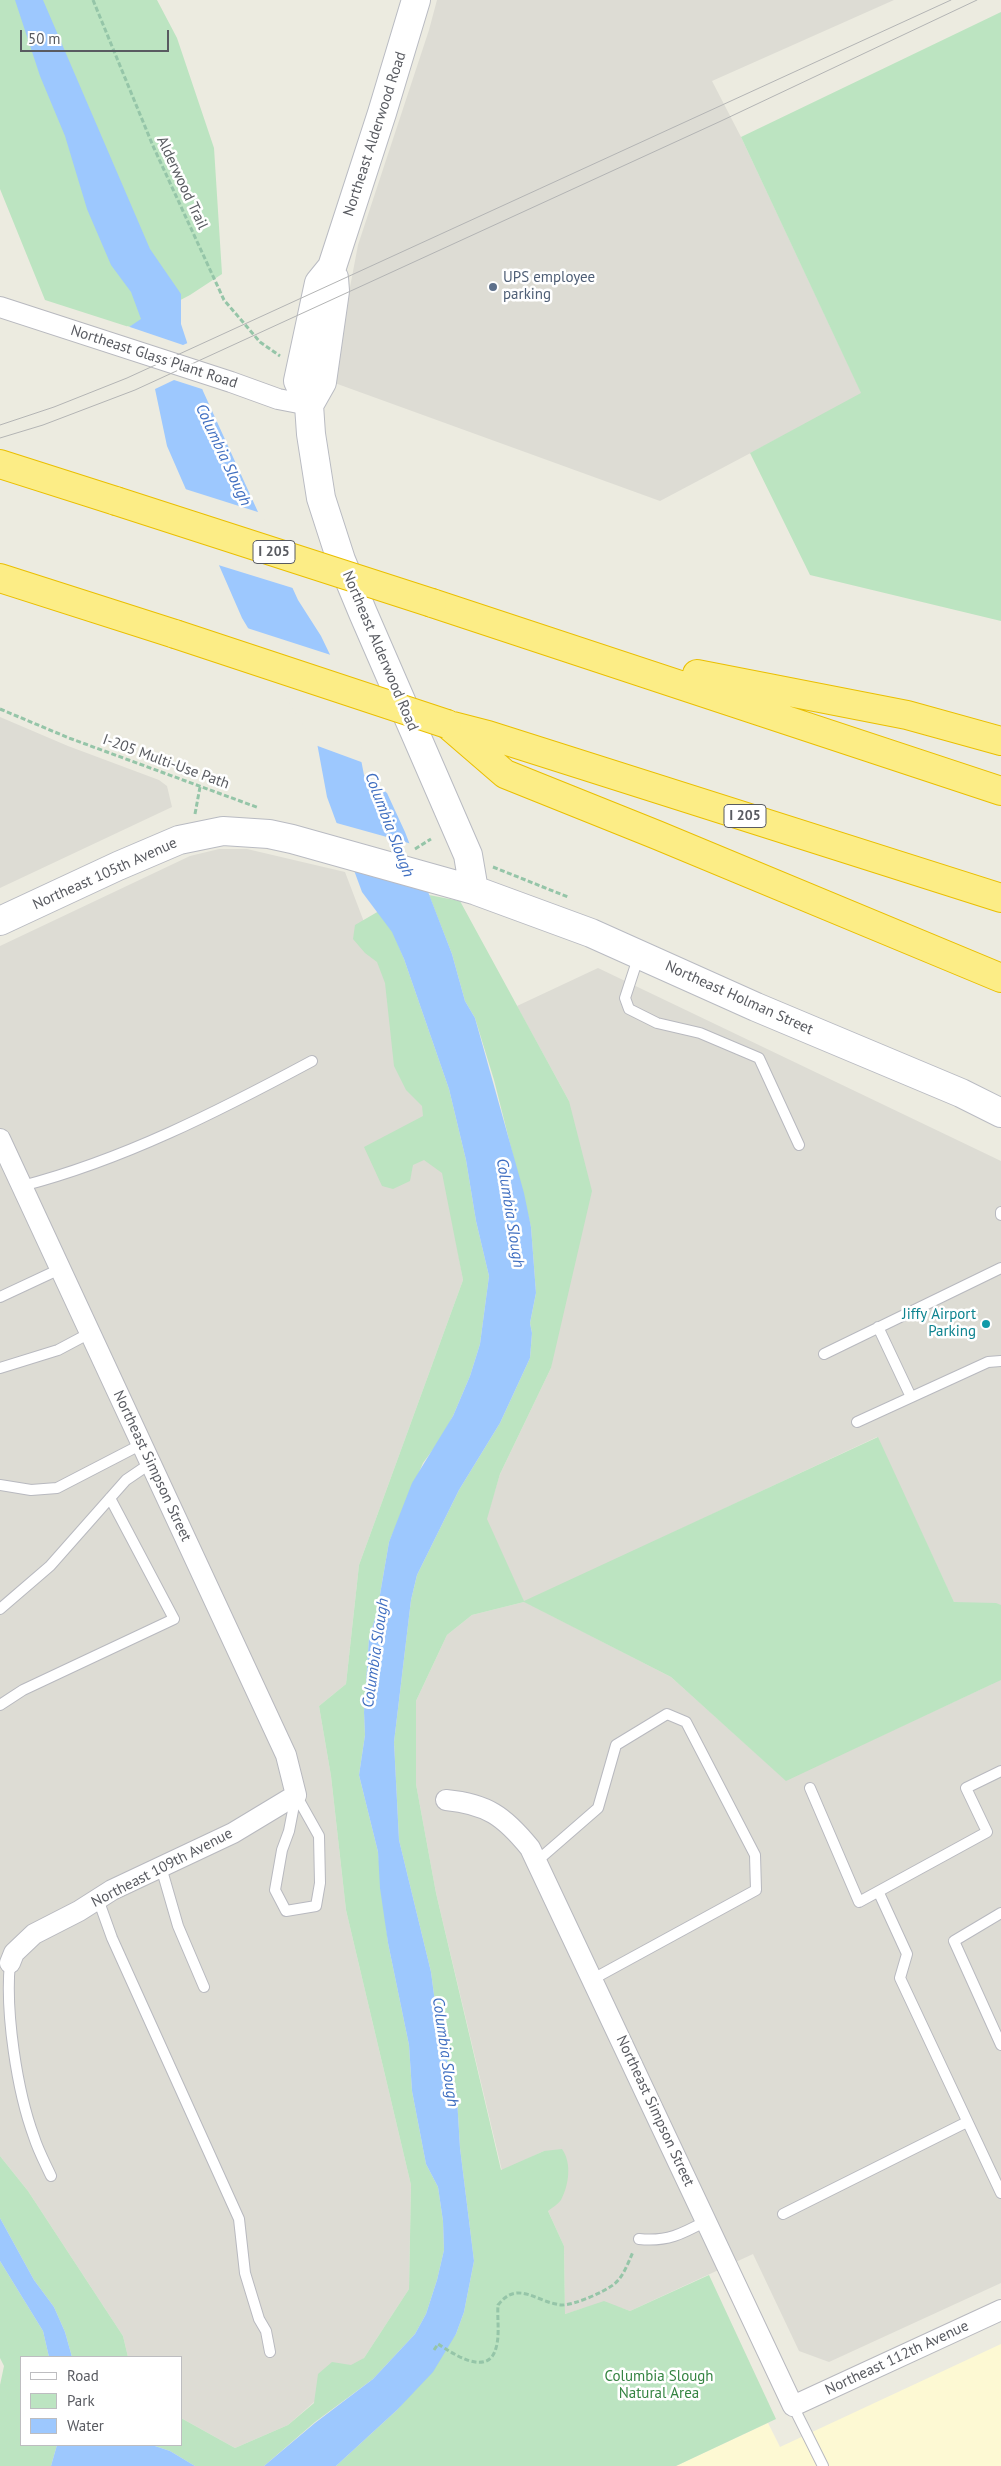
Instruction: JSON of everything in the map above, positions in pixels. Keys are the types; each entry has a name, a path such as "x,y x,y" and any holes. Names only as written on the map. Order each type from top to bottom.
{"highway":[{"name":"I 205","path":"0,464 585,653 1001,791"},
{"name":"I 205","path":"0,578 447,724 488,735 1001,898"},
{"path":"585,653 907,715 1001,740"},
{"path":"447,724 505,774 657,834 1001,978"}],"street":[{"name":"Northeast Alderwood Road","path":"416,0 332,267 335,290 322,382 309,405 316,468 326,517 363,613 468,855 474,890"},
{"name":"Northeast Glass Plant Road","path":"0,308 231,382 278,399 309,405"},
{"name":"Northeast 105th Avenue","path":"0,921 154,849 202,834 223,831 269,834 338,850 418,862 474,890"},
{"name":"Northeast Holman Street","path":"474,890 591,933 756,1007 961,1093 1001,1113"},
{"name":"Northeast Simpson Street","path":"0,1140 286,1755 296,1795"},
{"name":"Northeast 109th Avenue","path":"10,1963 14,1953 34,1934 112,1890 233,1833 296,1795"},
{"name":"Northeast Simpson Street","path":"446,1800 466,1802 489,1809 512,1825 530,1848 792,2406"},
{"name":"Northeast 112th Avenue","path":"792,2406 1001,2310"}],"lane":[{"path":"639,954 625,998 629,1008 657,1023 700,1033 758,1058 799,1145"},
{"path":"22,1186 65,1175 177,1129 312,1061"},
{"path":"824,1354 1001,1268"},
{"path":"0,1297 60,1269"},
{"path":"878,1327 911,1397"},
{"path":"0,1368 58,1350 90,1333"},
{"path":"857,1422 988,1362 1001,1362"},
{"path":"0,1485 31,1490 57,1488 88,1470 142,1444"},
{"path":"0,1609 50,1566 126,1480 151,1463"},
{"path":"0,1705 23,1690 174,1619 110,1498"},
{"path":"537,1861 598,1808 616,1745 667,1714 686,1722 755,1855 756,1890 593,1979"},
{"path":"810,1788 859,1902 879,1893 987,1832 966,1788 1001,1771"},
{"path":"296,1795 319,1836 320,1883 316,1906 286,1911 275,1890 296,1795"},
{"path":"161,1867 178,1926 204,1987"},
{"path":"879,1893 907,1954 900,1978 1001,2193"},
{"path":"98,1899 112,1938 239,2219 245,2273 258,2318 266,2331 270,2352"},
{"path":"1001,1913 954,1941 1001,2045"},
{"path":"10,1963 7,1985 10,2024 22,2093 34,2138 51,2176"},
{"path":"783,2214 967,2122"},
{"path":"639,2239 658,2241 677,2236 706,2221"},
{"name":"Northeast Simpson Street","path":"792,2406 823,2466"}],"path":[{"name":"Alderwood Trail","path":"93,0 153,146 224,300 268,350 280,354"},
{"name":"I-205 Multi-Use Path","path":"0,709 69,738 261,809"},
{"path":"418,862 431,839"},
{"path":"434,2350 438,2344 470,2362 484,2361 492,2356 496,2347 498,2305 508,2295 516,2292 562,2305 577,2302 613,2285 623,2273 639,2239"}],"shaded area":[{"path":"437,0 894,0 712,81 741,137 862,394 660,501 332,382 358,245 429,30"},
{"path":"0,717 68,746 159,780 167,786 172,807 0,888"},
{"path":"219,849 247,849 345,872 388,985 438,1139 463,1280 359,1565 346,1684 319,1706 331,1776 346,1910 411,2185 409,2289 364,2358 288,2425 235,2448 182,2419 182,2356 128,2356 123,2336 28,2191 0,2156 0,946 190,856"},
{"path":"598,968 1001,1161 1001,2283 829,2362 799,2351 753,2254 630,2311 604,2302 565,2314 564,2246 548,2211 544,2151 502,2171 436,1893 416,1784 416,1701 447,1635 472,1615 524,1602 486,1519 500,1474 551,1368 569,1101 517,1006","holes":["877,1437 992,1684 786,1780 671,1677 525,1602"]},
{"path":"1001,2344 1001,2466 676,2466 768,2423 780,2447"}],"green space":[{"path":"0,0 157,0 177,38 214,148 222,274 190,295 129,327 45,300 0,189"},
{"path":"1001,12 1001,621 810,575 750,453 861,393 741,137"},
{"name":"Columbia Slough Natural Area","path":"429,895 460,901 569,1101 592,1191 551,1368 500,1474 487,1519 524,1601 878,1437 954,1602 996,1603 1001,1605 1001,1680 786,1781 671,1677 524,1602 472,1615 447,1635 416,1701 416,1784 436,1893 501,2170 544,2151 562,2149 567,2161 568,2174 564,2194 561,2200 548,2211 564,2246 565,2314 604,2301 630,2311 709,2275 776,2419 676,2466 336,2466 397,2410 456,2334 464,2312 474,2261 460,2148 457,2098 438,2025 431,1972 399,1840 394,1742 411,1600 417,1575 459,1490 500,1423 530,1358 532,1333 530,1323 536,1293 531,1227 494,1080 475,1018 465,1001 452,954"},
{"path":"379,911 393,932 404,959 449,1089 466,1160 476,1221 489,1276 480,1344 470,1376 453,1416 440,1440 423,1463 389,1542 377,1612 369,1638 364,1712 365,1735 359,1775 378,1852 388,1943 409,2045 412,2091 426,2164 438,2187 443,2221 444,2250 426,2314 415,2334 373,2379 315,2422 264,2466 195,2466 170,2451 155,2446 182,2446 182,2419 235,2448 288,2425 314,2403 318,2374 332,2362 351,2365 364,2358 409,2289 411,2185 346,1910 331,1776 319,1706 346,1684 359,1565 463,1280 442,1173 424,1160 413,1165 410,1181 393,1189 382,1186 364,1147 423,1116 422,1106 406,1090 394,1066 385,983 377,962 365,953 353,939 355,925"},
{"path":"0,2156 28,2191 123,2336 128,2356 72,2356 65,2332 54,2307 34,2280 0,2218"},
{"path":"0,2261 43,2331 49,2356 20,2356 20,2446 57,2446 51,2466 0,2466 0,2385 4,2366 0,2358"}],"water":[{"name":"Columbia Slough","path":"15,0 43,0 150,249 181,294 181,324 203,391 298,600 321,636 348,692 364,775 387,793 405,832 452,954 465,1001 475,1018 524,1193 531,1227 536,1293 530,1323 532,1333 530,1358 500,1423 459,1490 417,1575 411,1600 394,1742 399,1840 431,1972 438,2025 457,2098 460,2148 474,2261 464,2312 456,2334 433,2372 397,2410 336,2466 264,2466 315,2423 373,2379 415,2334 426,2314 444,2250 443,2221 438,2187 426,2164 412,2091 409,2045 388,1943 380,1888 378,1852 359,1775 365,1735 364,1712 369,1638 377,1612 389,1542 412,1483 453,1416 470,1376 480,1344 489,1276 476,1221 466,1160 449,1089 404,959 392,932 362,892 327,797 317,743 242,618 167,446 155,389 129,327 141,319 131,292 111,265 87,209 65,136 40,76"},
{"path":"0,2218 34,2280 54,2307 65,2332 72,2356 49,2356 43,2331 0,2261"},
{"path":"57,2446 155,2446 170,2451 195,2466 51,2466"}],"pier":[{"path":"127,326 183,345 190,342 205,390 174,380 153,390"},
{"path":"182,488 261,513 296,589 215,564"},
{"path":"244,627 334,656 351,691 364,763 315,745"},
{"path":"333,822 412,844 430,889 350,867"}],"tram line":[{"path":"0,425 54,407 127,378 951,0"},
{"path":"0,438 43,425 135,390 721,121 977,0"}],"place":[{"name":"UPS employee parking","path":"493,287"},
{"name":"Jiffy Airport Parking","path":"986,1324"}]}
